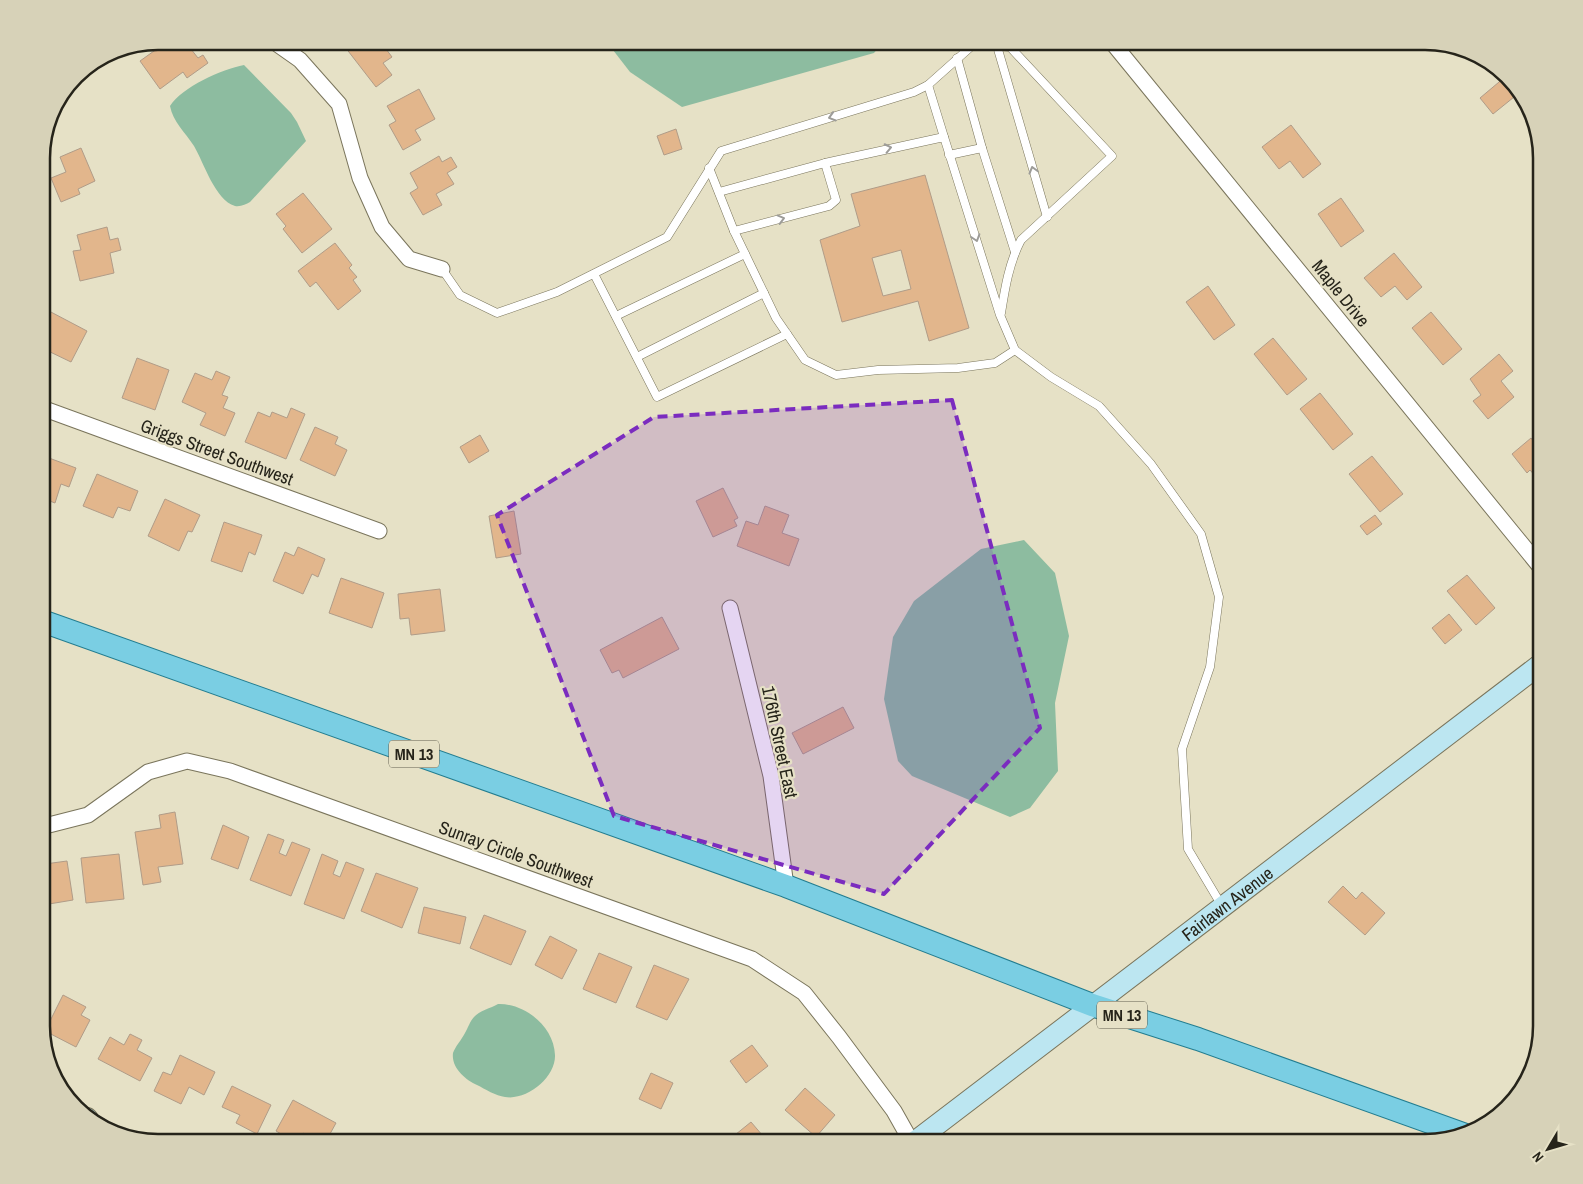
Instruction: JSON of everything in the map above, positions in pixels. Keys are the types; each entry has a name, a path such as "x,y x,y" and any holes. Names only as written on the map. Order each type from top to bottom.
{"main road":[{"name":"MN 13","path":"50,624 786,886 1092,1005 1198,1039 1452,1130"}],"street":[{"path":"287,50 300,60 339,104 360,178 382,227 409,259 442,269"},
{"name":"Maple Drive","path":"1118,50 1533,558"},
{"name":"Griggs Street Southwest","path":"50,411 380,531"},
{"name":"176th Street East","path":"730,608 771,776 786,886"},
{"name":"Fairlawn Avenue","path":"924,1134 1533,670"},
{"name":"Sunray Circle Southwest","path":"50,824 88,815 148,772 187,761 230,771 752,960 804,993 840,1037 888,1104 906,1134"}],"lane":[{"path":"442,269 460,295 497,313 557,292 666,237 721,151 914,92 928,85 967,50"},
{"path":"998,50 1047,217"},
{"path":"1000,315 1015,252 1021,240 1112,156 1013,50"},
{"path":"957,58 982,148 1015,252"},
{"path":"928,85 1000,315 1014,350 1051,377 1099,406 1151,464 1201,534 1219,597 1210,667 1182,749 1188,849 1222,906"},
{"path":"719,192 825,163 944,137"},
{"path":"950,155 982,148"},
{"path":"734,231 829,206 836,200 825,163"},
{"path":"709,168 734,231 776,318 805,360 836,375 878,370 958,368 995,363 1014,350"},
{"path":"616,316 745,254"},
{"path":"594,274 658,397 787,334"},
{"path":"637,358 764,293"}],"highlighted area":[{"path":"952,400 1040,728 884,894 614,816 497,515 654,417"}],"green space":[{"path":"613,50 876,50 874,53 682,107 630,72"},
{"path":"244,65 291,113 306,141 250,202 235,206 228,202 216,189 194,146 174,117 170,106 184,92 203,80 225,70"},
{"path":"1024,540 1055,573 1069,636 1055,703 1058,771 1030,808 1010,817 912,776 898,761 884,699 893,637 914,601 981,549"},
{"path":"498,1004 518,1007 536,1018 549,1035 555,1055 551,1071 539,1086 514,1097 498,1095 468,1080 454,1064 453,1053 473,1019 479,1013"}],"building":[{"path":"155,50 192,50 198,58 203,55 208,63 187,78 183,72 160,89 140,61"},
{"path":"347,50 387,50 392,57 383,63 392,75 376,87"},
{"path":"1500,81 1514,97 1493,114 1480,98"},
{"path":"419,89 435,119 415,130 421,140 403,150 389,125 396,121 387,106"},
{"path":"1291,125 1321,164 1303,178 1290,161 1279,169 1262,147"},
{"path":"676,129 682,149 664,155 657,136"},
{"path":"81,148 95,181 78,189 80,194 61,202 51,178 66,172 60,157"},
{"path":"439,156 442,162 451,157 457,167 447,173 454,184 436,194 442,205 423,215 410,193 418,188 410,173"},
{"path":"925,175 969,328 929,341 918,301 842,322 820,240 860,226 851,194","holes":["901,250 911,289 883,296 872,258"]},
{"path":"303,193 332,229 302,253 283,229 286,226 276,214"},
{"path":"1341,198 1364,231 1341,247 1318,214"},
{"path":"107,227 110,240 118,238 121,250 110,253 114,273 80,281 73,251 81,250 77,235"},
{"path":"335,243 352,265 349,268 357,277 353,280 361,291 338,310 316,282 310,287 298,271"},
{"path":"1394,253 1422,287 1407,300 1395,286 1381,297 1364,278"},
{"path":"1208,286 1235,325 1214,340 1186,302"},
{"path":"50,312 87,331 71,362 50,352"},
{"path":"1431,312 1462,349 1443,365 1412,328"},
{"path":"1273,338 1307,379 1287,395 1254,354"},
{"path":"1499,354 1513,371 1501,381 1514,397 1488,419 1473,401 1481,395 1470,379"},
{"path":"137,358 169,370 155,410 122,398"},
{"path":"216,371 230,377 222,395 228,397 223,408 235,413 225,436 200,425 206,413 182,402 195,373 212,380"},
{"path":"1320,393 1353,434 1333,450 1300,409"},
{"path":"291,408 305,414 286,459 245,442 258,412 270,417 272,412 287,418"},
{"path":"315,427 338,437 335,444 347,450 335,476 300,460"},
{"path":"480,435 489,451 469,463 460,447"},
{"path":"1531,438 1533,441 1533,474 1530,470 1527,473 1512,454"},
{"path":"1372,456 1403,494 1380,512 1349,474"},
{"path":"50,458 76,468 69,487 61,484 55,503 50,501"},
{"path":"97,474 138,491 130,511 118,507 113,518 83,506"},
{"path":"723,488 738,518 734,520 737,526 713,537 696,501"},
{"path":"165,499 200,515 192,532 188,531 179,551 148,536"},
{"path":"765,506 789,515 782,533 799,539 789,566 737,546 746,521 758,525"},
{"path":"514,511 521,554 496,558 489,516"},
{"path":"1375,515 1382,524 1367,535 1360,526"},
{"path":"224,522 262,535 255,555 249,552 242,572 211,561"},
{"path":"298,547 325,559 318,577 312,574 303,594 273,581 285,552 294,556"},
{"path":"1467,575 1495,608 1476,625 1447,591"},
{"path":"341,578 384,593 372,628 329,613"},
{"path":"440,589 445,631 411,635 409,618 400,619 398,594"},
{"path":"1449,614 1462,630 1445,644 1432,628"},
{"path":"662,617 679,649 623,678 619,670 612,673 600,650"},
{"path":"843,707 854,728 803,754 792,733"},
{"path":"175,812 183,864 158,867 161,882 143,885 135,832 161,828 159,815"},
{"path":"223,825 249,837 238,869 211,859"},
{"path":"268,834 284,840 279,853 286,856 292,842 310,849 291,896 250,880"},
{"path":"119,854 124,899 86,903 81,858"},
{"path":"322,854 338,861 333,874 340,877 346,862 364,869 344,919 304,904"},
{"path":"67,861 73,900 50,904 50,863"},
{"path":"376,873 418,888 402,928 361,911"},
{"path":"1343,886 1356,899 1362,892 1385,913 1365,935 1328,902"},
{"path":"424,907 466,917 460,944 418,933"},
{"path":"484,915 526,931 511,965 470,948"},
{"path":"550,936 577,950 562,979 535,965"},
{"path":"599,953 632,967 616,1003 583,989"},
{"path":"654,965 689,979 667,1020 636,1007"},
{"path":"63,995 86,1007 81,1015 90,1020 76,1047 50,1034 50,1021"},
{"path":"130,1034 142,1040 137,1050 152,1058 140,1081 98,1059 110,1037 124,1045"},
{"path":"752,1045 768,1066 746,1083 730,1061"},
{"path":"180,1055 215,1072 204,1095 189,1087 181,1104 154,1091 163,1072 171,1075"},
{"path":"651,1073 673,1083 661,1109 639,1099"},
{"path":"232,1086 271,1105 257,1134 236,1123 240,1115 222,1107"},
{"path":"805,1088 835,1115 819,1134 813,1134 785,1110"},
{"path":"293,1100 336,1123 330,1134 281,1134 276,1131"},
{"path":"751,1122 761,1134 736,1134"}]}
